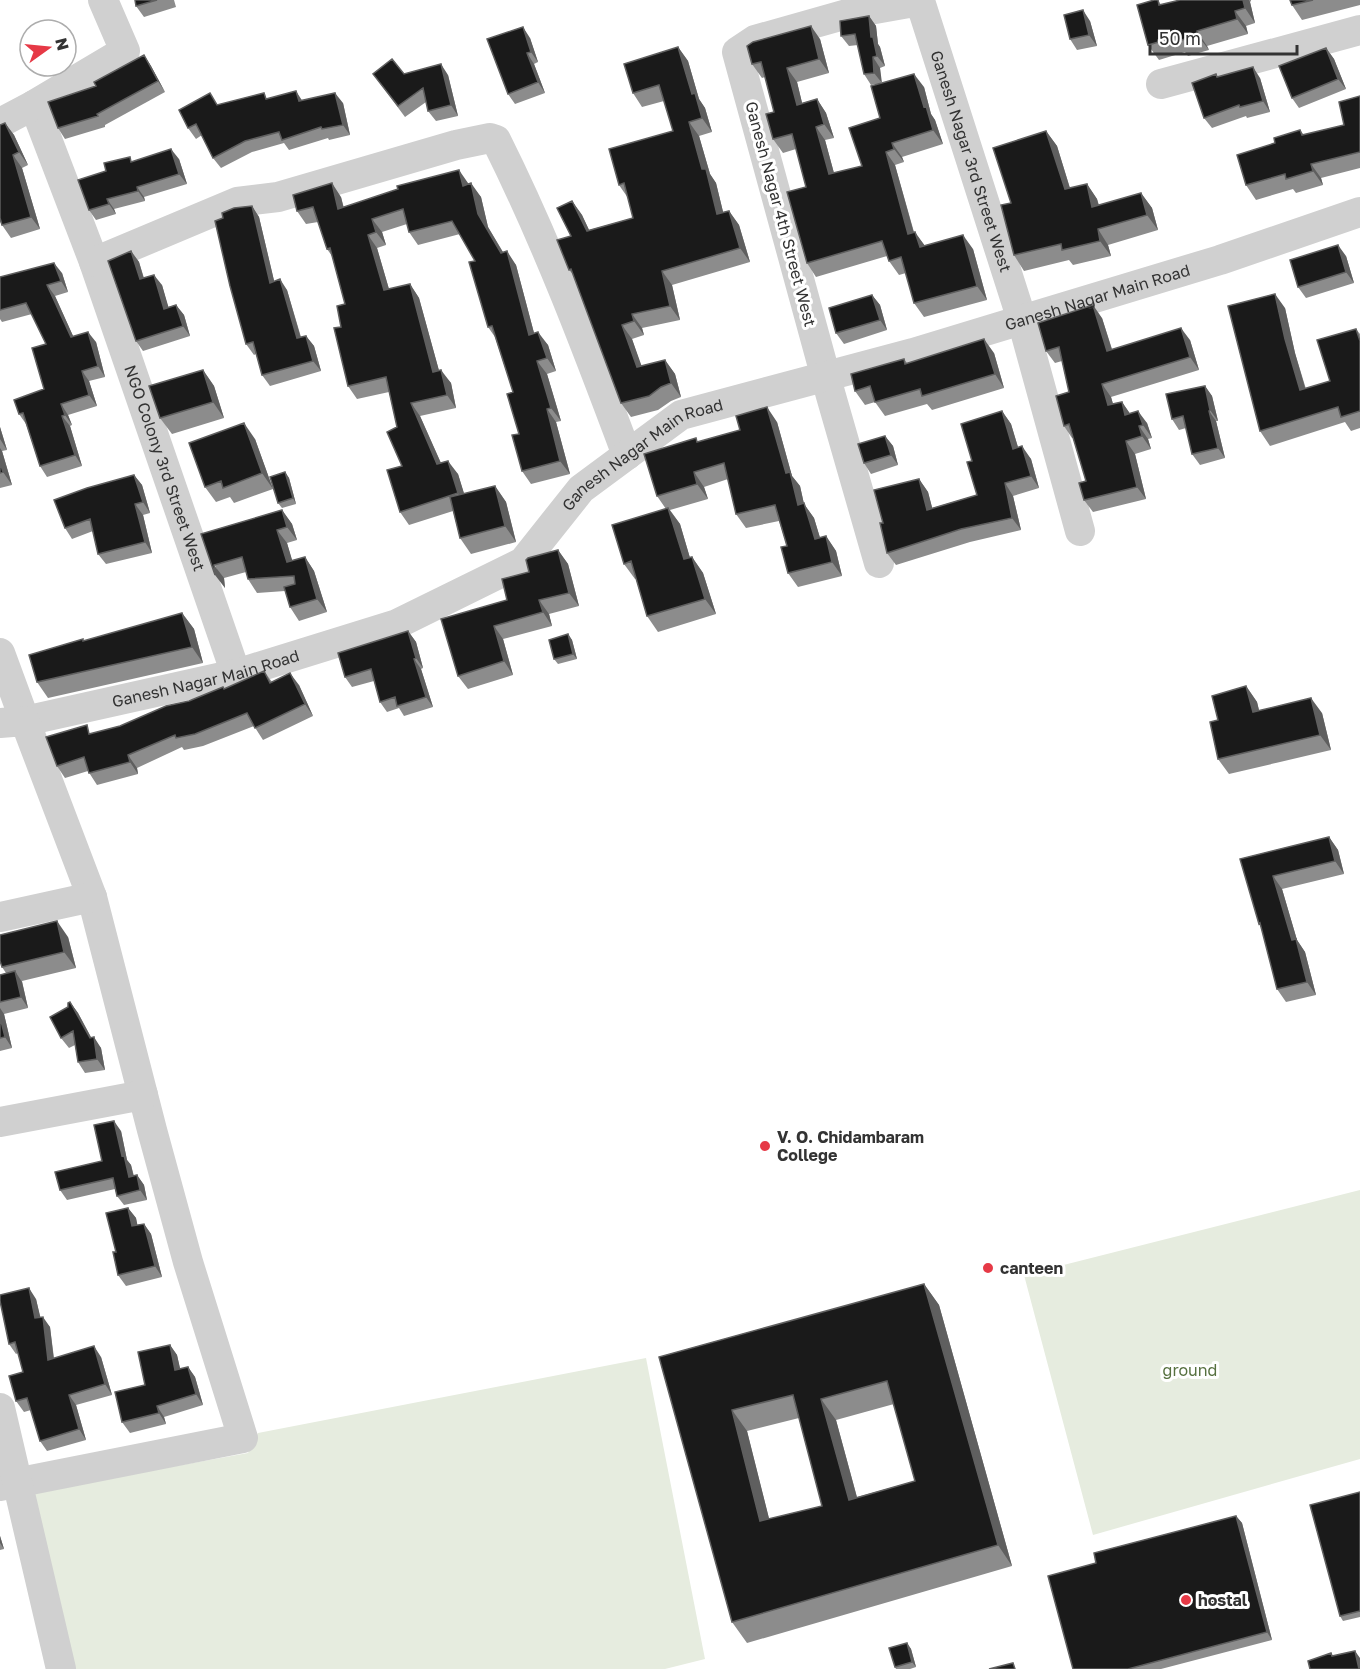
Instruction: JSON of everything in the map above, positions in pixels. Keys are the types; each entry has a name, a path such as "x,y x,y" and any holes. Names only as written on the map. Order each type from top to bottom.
{"street":[{"path":"0,123 125,51 104,0"},
{"name":"Ganesh Nagar 4th Street West","path":"879,563 737,52 755,40 847,14 920,1"},
{"name":"Ganesh Nagar 3rd Street West","path":"920,1 1022,320 1080,531"},
{"path":"1161,84 1360,30"},
{"name":"NGO Colony 3rd Street West","path":"34,105 94,262 236,674"},
{"path":"94,262 237,202 278,197 456,145 490,138 496,140 519,186 576,320 627,455"},
{"name":"Ganesh Nagar Main Road","path":"13,722 236,674 397,624 523,562 580,489 681,415 1022,320 1220,260 1360,212"},
{"path":"0,653 13,722 92,897 142,1095 188,1262 243,1438 9,1484"},
{"path":"0,917 92,897"},
{"path":"0,1122 142,1095"},
{"path":"0,1408 9,1484 61,1669"}],"green space":[{"name":"ground","path":"1360,1190 1360,1459 1093,1535 1024,1275"},
{"path":"646,1358 705,1659 665,1669 73,1669 32,1492 248,1453 258,1433"}],"building":[{"path":"135,0 157,0 136,6"},
{"path":"1158,0 1159,5 1180,0 1243,0 1245,8 1235,11 1237,19 1197,31 1198,36 1177,41 1176,37 1148,45 1137,5"},
{"path":"1290,0 1313,0 1292,5"},
{"path":"1083,10 1089,35 1070,39 1064,15"},
{"path":"869,16 871,37 873,37 877,56 873,57 874,73 864,74 855,34 841,36 840,21"},
{"path":"811,26 819,59 787,68 797,105 817,99 824,124 816,127 829,174 862,166 849,128 880,118 871,86 914,74 933,130 892,143 894,149 886,152 908,234 915,232 920,247 963,235 977,286 914,303 901,257 889,261 882,241 807,263 787,192 806,187 792,134 773,139 766,114 774,112 761,62 752,64 747,46 753,42"},
{"path":"523,27 531,52 527,53 538,82 508,94 487,39"},
{"path":"678,47 702,118 689,122 702,169 706,169 717,214 729,211 740,248 662,271 670,306 632,314 634,321 622,325 637,367 665,360 671,383 649,396 621,403 571,269 569,270 557,240 571,236 557,208 572,201 587,231 633,218 624,183 619,185 609,149 673,131 659,85 633,93 624,64"},
{"path":"1326,48 1338,79 1292,98 1279,66"},
{"path":"144,55 158,81 97,114 98,116 58,128 48,102 96,86 94,82"},
{"path":"392,59 404,74 441,64 451,105 428,111 423,88 398,106 373,74"},
{"path":"1253,67 1263,101 1240,107 1239,105 1204,118 1192,83 1216,74 1217,77"},
{"path":"296,91 299,101 335,93 343,125 322,129 321,127 282,140 279,132 245,141 213,158 196,124 188,128 179,110 210,93 217,105 264,93 266,99"},
{"path":"1360,96 1360,152 1311,164 1313,171 1286,179 1285,174 1246,185 1237,155 1275,143 1274,138 1300,130 1302,135 1344,125 1339,102"},
{"path":"5,123 19,152 13,155 31,217 2,225 0,218 0,125"},
{"path":"1046,131 1065,189 1087,184 1092,207 1141,193 1147,215 1098,229 1100,241 1062,250 1061,244 1014,255 1001,205 1011,203 993,148"},
{"path":"171,149 179,174 137,187 138,191 107,199 109,204 89,210 78,180 106,171 104,163 130,157 131,162"},
{"path":"459,170 463,186 471,183 478,214 501,253 507,251 529,335 538,332 547,358 537,361 551,408 547,409 560,461 522,471 512,435 519,434 507,394 513,392 492,326 488,327 469,262 475,261 452,221 409,232 403,209 372,219 376,232 368,235 384,290 410,284 433,372 441,370 447,395 411,403 437,464 448,461 458,493 400,512 387,470 402,466 387,432 397,427 386,377 348,386 334,328 341,327 337,306 345,304 330,248 327,249 313,207 297,211 293,195 332,183 338,209 398,189 397,186"},
{"path":"252,206 270,283 280,279 297,338 306,336 313,361 262,375 253,342 246,344 215,221 223,218 222,213 234,208"},
{"path":"1338,245 1346,272 1298,287 1290,260"},
{"path":"131,251 140,279 154,275 164,309 176,305 183,326 136,341 108,261"},
{"path":"54,263 61,281 47,285 71,337 88,332 98,366 82,371 89,395 61,404 65,415 62,416 75,455 40,466 23,413 19,414 14,400 44,389 32,348 46,344 26,303 0,310 0,277"},
{"path":"1275,294 1300,390 1330,381 1317,340 1356,329 1360,341 1360,411 1341,417 1338,407 1260,431 1228,306"},
{"path":"872,295 880,320 836,333 829,308"},
{"path":"1093,305 1107,351 1181,328 1190,357 1102,384 1108,405 1122,402 1125,415 1138,411 1143,425 1139,426 1142,436 1126,441 1137,487 1084,500 1079,483 1086,481 1069,424 1064,426 1056,396 1069,392 1059,347 1046,351 1038,323"},
{"path":"984,339 995,374 922,396 920,389 875,402 870,386 855,391 851,374 904,359 905,364"},
{"path":"203,370 213,402 160,418 149,386"},
{"path":"1205,386 1218,448 1192,454 1183,416 1172,419 1166,394"},
{"path":"767,407 786,473 790,472 798,505 804,503 815,539 826,536 832,562 788,573 781,547 787,546 775,505 736,514 724,463 694,472 697,484 657,496 644,454 696,438 697,442 740,430 736,416"},
{"path":"1002,411 1013,449 1022,446 1031,476 1005,483 1012,518 961,529 887,553 880,523 883,523 874,490 919,479 927,510 977,495 967,462 972,461 961,424"},
{"path":"244,423 262,473 223,488 221,481 205,487 189,443"},
{"path":"885,436 891,455 864,463 858,444"},
{"path":"285,472 293,498 278,503 270,477"},
{"path":"134,475 143,502 135,504 145,542 98,554 90,519 65,528 54,500"},
{"path":"495,486 505,526 460,538 450,497"},
{"path":"668,508 684,559 692,557 705,599 647,616 631,561 624,564 612,525"},
{"path":"282,510 287,527 277,530 287,562 305,557 317,599 290,607 284,587 295,584 294,576 248,579 242,557 214,565 215,575 201,534"},
{"path":"558,550 569,593 539,600 543,612 494,626 504,661 458,676 441,619 507,600 502,579 529,572 526,560 528,558"},
{"path":"182,613 192,647 37,682 29,655"},
{"path":"408,631 426,697 397,706 395,697 380,702 371,669 345,677 338,653"},
{"path":"568,634 573,654 554,659 549,640"},
{"path":"264,671 270,683 290,673 305,704 255,728 247,713 195,734 176,738 175,735 128,755 130,762 89,773 84,757 57,766 46,737 87,725 89,734 120,726 166,706 189,701 223,687 224,689"},
{"path":"1246,686 1253,712 1311,698 1320,735 1218,759 1210,722 1218,720 1212,696"},
{"path":"1329,837 1335,861 1273,876 1292,940 1296,939 1307,982 1277,989 1240,859"},
{"path":"57,921 64,952 2,967 0,935"},
{"path":"15,971 21,997 0,1002 0,975"},
{"path":"70,1002 90,1038 94,1037 97,1059 78,1062 73,1031 61,1038 50,1017 68,1007"},
{"path":"0,1017 5,1037 0,1038"},
{"path":"114,1121 129,1177 137,1175 140,1190 117,1196 113,1178 60,1190 55,1172 102,1161 94,1125"},
{"path":"128,1208 132,1226 144,1224 155,1266 118,1275 113,1252 116,1252 106,1213"},
{"path":"924,1284 998,1545 732,1622 659,1357","holes":["887,1381 915,1481 849,1500 821,1399","793,1395 822,1506 760,1521 732,1410"]},
{"path":"29,1288 35,1318 43,1317 48,1360 94,1346 105,1384 69,1395 79,1429 40,1441 27,1398 16,1401 9,1376 23,1372 15,1342 9,1344 0,1301 0,1295"},
{"path":"170,1345 175,1370 188,1367 196,1394 157,1406 159,1413 122,1422 115,1392 145,1385 138,1352"},
{"path":"1360,1492 1360,1611 1340,1616 1310,1505"},
{"name":"hostal","path":"1236,1516 1267,1632 1128,1669 1073,1669 1048,1576 1096,1563 1094,1553"},
{"path":"907,1643 912,1662 895,1667 889,1648"},
{"path":"1355,1651 1359,1669 1310,1669 1308,1661 1331,1653 1332,1656"},
{"path":"1013,1663 1015,1669 989,1669"}],"place":[{"name":"V. O. Chidambaram College","path":"765,1146"},
{"name":"canteen","path":"988,1268"},
{"name":"hostal","path":"1186,1600"}]}
